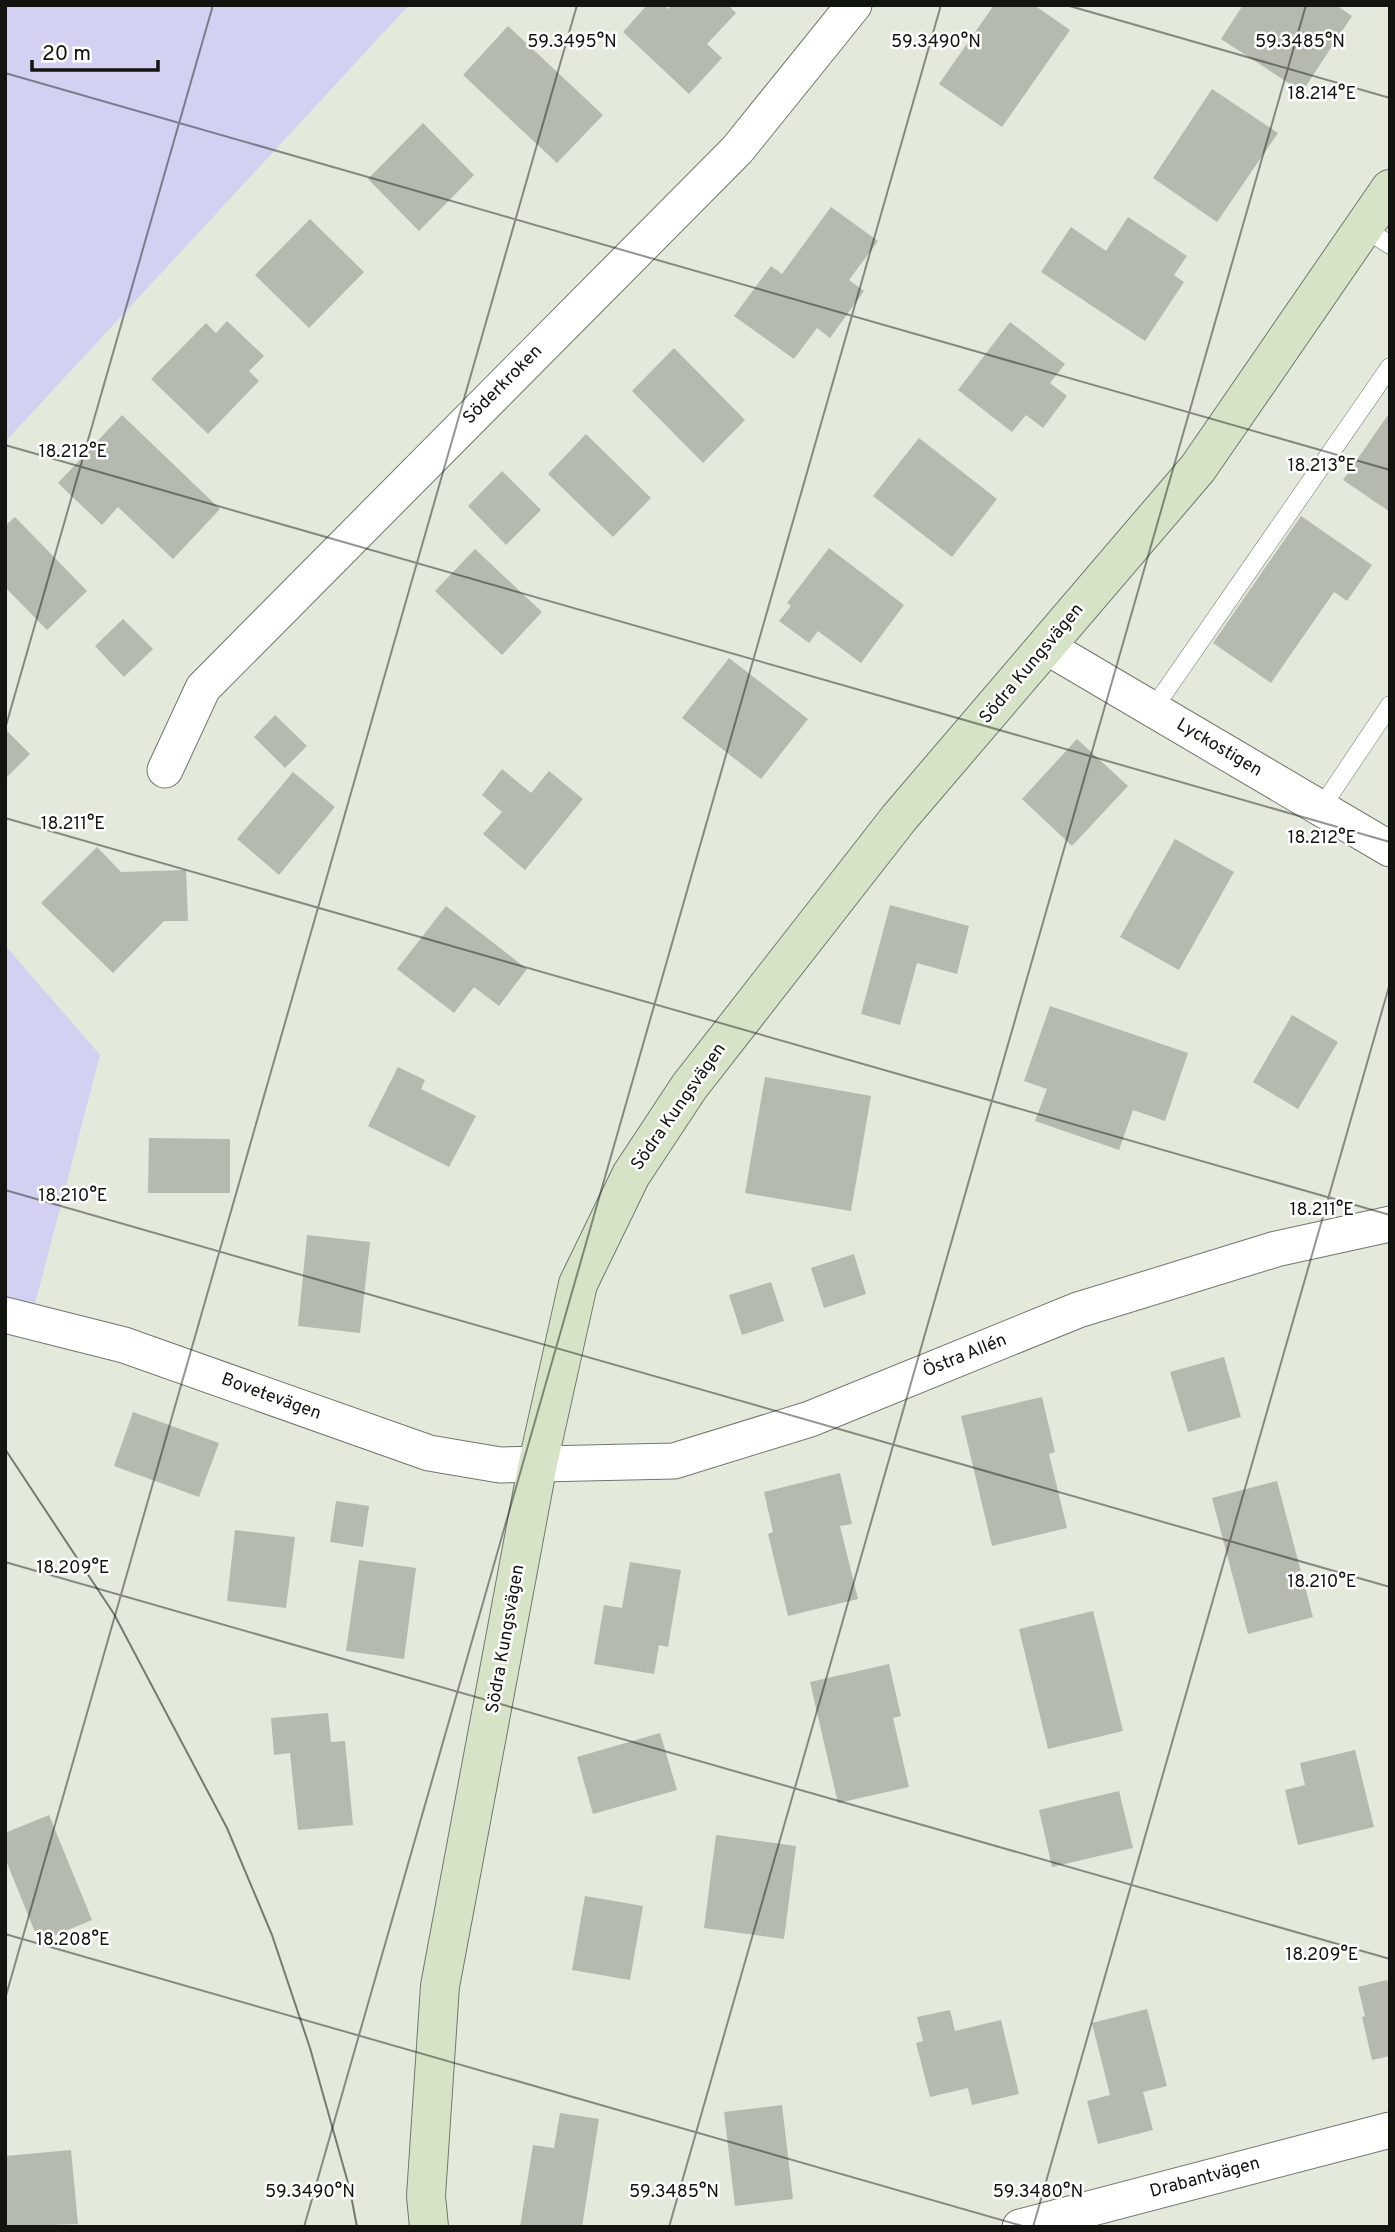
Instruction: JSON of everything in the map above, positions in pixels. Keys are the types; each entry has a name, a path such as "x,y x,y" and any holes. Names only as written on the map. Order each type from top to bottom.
{"street":[{"name":"Söderkroken","path":"165,769 203,688 737,150 854,5"},
{"name":"Södra Kungsvägen","path":"429,2227 426,2196 440,1986 538,1463 578,1284 631,1175 689,1087 899,818 1048,647 1198,468 1377,237 1390,189"},
{"name":"Lyckostigen","path":"1048,647 1390,849"},
{"name":"Östra Allén","path":"538,1463 674,1461 810,1419 1078,1310 1276,1249 1390,1224"},
{"name":"Bovetevägen","path":"5,1315 124,1345 429,1453 500,1465 538,1463"},
{"name":"Drabantvägen","path":"1020,2227 1390,2130"}],"lane":[{"path":"1153,709 1390,367"},
{"path":"1321,808 1390,705"}],"shaded area":[{"path":"5,5 409,5 5,442"},
{"path":"5,945 100,1055 34,1308 5,1300"}],"building":[{"path":"647,5 664,5 668,9 672,5 728,5 736,13 707,44 722,58 689,94 623,32"},
{"path":"994,5 1034,5 1070,30 1002,127 939,84"},
{"path":"1243,5 1336,5 1352,16 1302,92 1221,39"},
{"path":"508,26 603,115 557,163 463,75"},
{"path":"1212,89 1278,133 1217,222 1153,178"},
{"path":"423,123 474,175 419,231 368,179"},
{"path":"831,207 878,241 849,280 864,291 830,338 817,328 794,359 734,316 771,266 782,274"},
{"path":"1128,217 1187,256 1174,275 1184,282 1145,341 1041,272 1071,227 1106,251"},
{"path":"310,219 364,272 309,328 255,275"},
{"path":"227,321 264,356 249,371 259,381 208,434 151,379 206,323 216,333"},
{"path":"1010,322 1065,364 1050,383 1067,396 1043,428 1026,415 1012,432 958,390"},
{"path":"674,348 745,420 703,463 632,391"},
{"path":"1390,412 1390,512 1343,480"},
{"path":"122,415 220,509 173,559 118,507 102,525 58,483"},
{"path":"586,434 651,498 613,537 548,474"},
{"path":"919,438 997,499 952,557 873,496"},
{"path":"502,471 541,510 506,545 468,506"},
{"path":"1301,516 1372,565 1347,601 1334,592 1271,683 1213,643"},
{"path":"15,517 87,591 47,630 5,587 5,526"},
{"path":"829,548 904,605 861,663 818,631 809,643 779,621 791,606 787,603"},
{"path":"475,549 542,612 502,655 435,591"},
{"path":"123,619 153,649 124,677 95,646"},
{"path":"729,658 808,719 761,779 682,718"},
{"path":"275,715 307,746 285,768 254,737"},
{"path":"5,729 30,754 5,779"},
{"path":"1077,739 1128,786 1072,846 1022,799"},
{"path":"502,769 531,793 549,771 583,799 525,870 483,834 502,812 482,795"},
{"path":"293,772 335,807 279,875 237,839"},
{"path":"1175,839 1234,872 1179,970 1120,937"},
{"path":"97,847 121,872 186,870 188,921 164,921 113,973 41,903"},
{"path":"890,905 969,926 957,974 917,963 900,1025 861,1014"},
{"path":"446,906 527,969 499,1006 474,987 454,1013 397,969"},
{"path":"1050,1006 1188,1053 1165,1121 1133,1110 1119,1150 1035,1121 1047,1089 1024,1081"},
{"path":"1292,1015 1338,1042 1298,1109 1253,1082"},
{"path":"398,1067 425,1080 421,1089 476,1116 449,1167 368,1126"},
{"path":"765,1077 871,1096 851,1211 745,1193"},
{"path":"149,1138 230,1139 230,1193 148,1193"},
{"path":"307,1235 370,1242 360,1333 298,1326"},
{"path":"854,1254 866,1294 824,1308 811,1268"},
{"path":"771,1282 784,1321 742,1335 729,1295"},
{"path":"1224,1357 1241,1417 1188,1432 1170,1372"},
{"path":"1042,1397 1055,1452 1049,1454 1067,1528 992,1546 961,1416"},
{"path":"133,1412 219,1443 199,1497 114,1466"},
{"path":"840,1473 852,1524 840,1526 858,1599 788,1616 768,1534 773,1532 764,1492"},
{"path":"1277,1481 1313,1617 1248,1634 1212,1498"},
{"path":"336,1501 369,1506 363,1547 330,1542"},
{"path":"235,1530 295,1537 286,1608 227,1601"},
{"path":"359,1560 416,1568 404,1659 346,1651"},
{"path":"630,1562 681,1570 668,1647 659,1645 654,1674 594,1664 604,1605 622,1608"},
{"path":"1093,1611 1123,1731 1048,1749 1019,1629"},
{"path":"889,1664 901,1716 893,1718 909,1787 838,1803 810,1682"},
{"path":"328,1713 331,1742 345,1741 353,1825 298,1830 290,1753 274,1755 271,1718"},
{"path":"660,1733 677,1790 593,1814 577,1757"},
{"path":"1355,1750 1374,1827 1298,1845 1285,1790 1305,1785 1300,1763"},
{"path":"1119,1791 1133,1848 1052,1867 1039,1810"},
{"path":"49,1815 92,1920 39,1942 5,1858 5,1833"},
{"path":"716,1835 796,1846 784,1939 704,1928"},
{"path":"585,1896 643,1906 630,1980 572,1970"},
{"path":"1387,1980 1390,1991 1390,2056 1372,2060 1358,1987"},
{"path":"1147,2009 1167,2086 1143,2092 1153,2130 1098,2144 1087,2101 1110,2095 1092,2023"},
{"path":"950,2010 955,2031 1001,2020 1019,2094 972,2105 968,2088 930,2097 916,2043 923,2041 917,2017"},
{"path":"782,2105 793,2199 735,2206 724,2112"},
{"path":"560,2113 599,2119 582,2227 520,2227 533,2145 554,2148"},
{"path":"71,2150 78,2224 5,2227 5,2156"}],"tram line":[{"path":"5,1449 114,1614 227,1828 272,1935 310,2048 350,2190 357,2227"}]}
